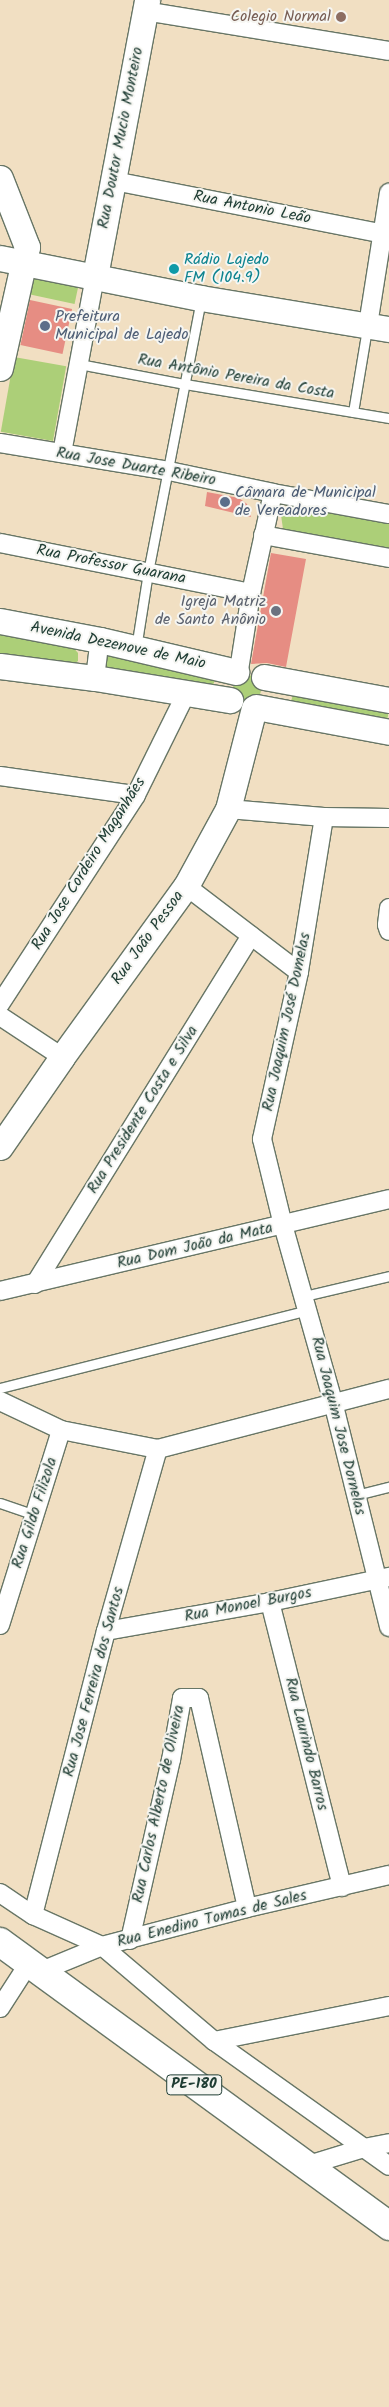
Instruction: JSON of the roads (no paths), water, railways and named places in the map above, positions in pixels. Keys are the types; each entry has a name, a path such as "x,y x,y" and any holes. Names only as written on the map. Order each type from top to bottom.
{"main road":[{"name":"PE-180","path":"0,1942 389,2226"}],"street":[{"path":"146,5 389,51"},
{"name":"Rua Doutor Mucio Monteiro","path":"95,276 146,5"},
{"path":"0,178 27,247 11,260 0,368"},
{"name":"Rua Antonio Leão","path":"114,181 385,235"},
{"path":"11,260 201,298 378,327 389,193"},
{"path":"62,453 95,276"},
{"name":"Rua Jose Duarte Ribeiro","path":"0,443 169,471 273,493 389,514"},
{"path":"273,493 251,593 238,671 228,685 230,700 242,708 255,707 389,732"},
{"path":"263,536 389,558"},
{"name":"Rua Professor Guarana","path":"0,543 251,593"},
{"name":"Avenida Dezenove de Maio","path":"0,621 100,640 238,671"},
{"path":"95,678 100,640"},
{"name":"Avenida Dezenove de Maio","path":"0,666 95,678 230,700"},
{"path":"238,671 253,670 264,678 389,700"},
{"path":"255,707 263,702 267,694 264,678"},
{"name":"Rua Jose Cordeiro Maganhães","path":"0,1004 136,795 186,694"},
{"name":"Rua João Pessoa","path":"0,1147 62,1057 186,886 228,809 255,707"},
{"path":"0,776 136,795"},
{"path":"228,809 324,817 389,818"},
{"name":"Rua Joaquim José Domelas","path":"283,1225 262,1139 299,972 324,817"},
{"path":"186,886 299,972"},
{"name":"Rua Presidente Costa e Silva","path":"35,1284 251,935"},
{"path":"0,1016 62,1057"},
{"name":"Rua Dom João da Mata","path":"0,1291 389,1199"},
{"name":"Rua Joaquim Jose Dornelas","path":"283,1225 333,1402 356,1495 383,1578 389,1627"},
{"path":"0,1401 62,1430 158,1449 389,1389"},
{"name":"Rua Gildo Filizola","path":"0,1625 62,1430"},
{"name":"Rua Jose Ferreira dos Santos","path":"33,1915 106,1631 158,1449"},
{"name":"Rua Monoel Burgos","path":"106,1631 270,1602 383,1578"},
{"name":"Rua Laurindo Barros","path":"270,1602 342,1886"},
{"name":"Rua Carlos Alberto de Oliveira","path":"130,1940 171,1760 182,1698 200,1698 248,1908"},
{"name":"Rua Enedino Tomas de Sales","path":"34,1968 102,1946 248,1908 389,1875"},
{"path":"0,1893 33,1915 102,1946 214,2042 389,2166"},
{"path":"0,2008 34,1968"},
{"path":"214,2042 389,2006"},
{"path":"305,2166 364,2148 389,2143"}],"lane":[{"path":"136,648 148,572 201,298"},
{"path":"353,412 378,327"},
{"name":"Rua Antônio Pereira da Costa","path":"79,364 185,384 389,418"},
{"path":"0,1388 306,1303 389,1276"},
{"path":"356,1495 389,1487"},
{"path":"0,1503 35,1515"}],"place":[{"name":"Colegio Normal","path":"341,17"},
{"name":"Rádio Lajedo FM (104.9)","path":"174,269"},
{"name":"Prefeitura Municipal de Lajedo","path":"45,326"},
{"name":"Câmara de Municipal de Vereadores","path":"225,502"},
{"name":"Igreja Matriz de Santo Anônio","path":"276,611"}]}
